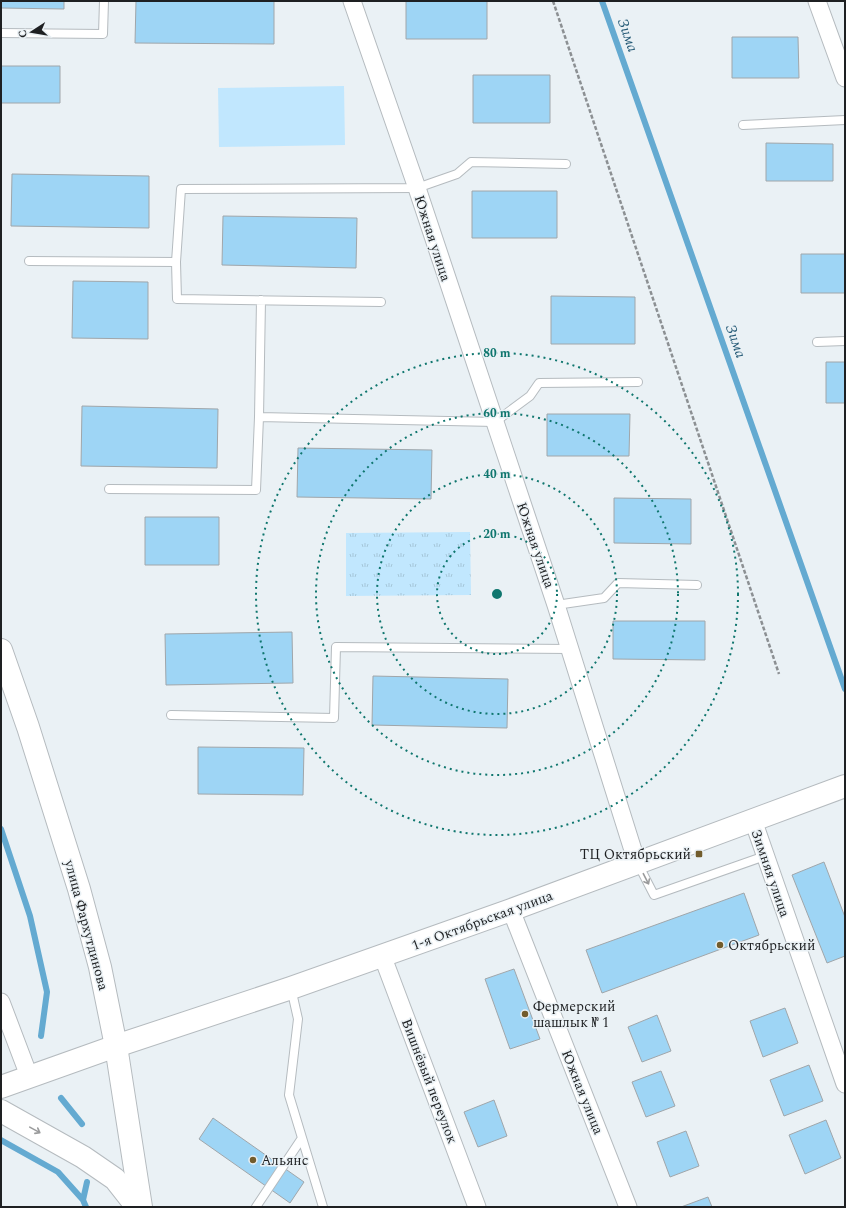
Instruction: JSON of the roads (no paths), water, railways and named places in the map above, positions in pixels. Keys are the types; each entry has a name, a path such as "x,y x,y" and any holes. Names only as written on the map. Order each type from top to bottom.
{"main road":[{"name":"улица Фархутдинова","path":"1,650 28,727 78,889 100,967 116,1046 141,1207"},
{"name":"1-я Октябрьская улица","path":"1,1086 291,988 511,910 845,786"},
{"path":"1,1111 84,1157 115,1180 137,1207"}],"street":[{"name":"Южная улица","path":"352,1 417,188 556,605 637,863"},
{"path":"817,1 845,78"},
{"name":"Зимняя улица","path":"753,820 845,1084"},
{"name":"Южная улица","path":"511,910 628,1207"},
{"name":"Вишнёвый переулок","path":"382,955 477,1207"},
{"path":"1,1002 29,1076"}],"lane":[{"path":"1,34 103,34 104,1"},
{"path":"743,125 845,120"},
{"path":"380,302 176,299 176,262 181,188 417,188 457,174 470,162 566,164"},
{"path":"29,261 176,262"},
{"path":"109,489 256,490 261,300"},
{"path":"817,342 845,341"},
{"path":"259,417 495,422 530,396 539,383 638,382"},
{"path":"556,605 604,598 618,582 697,585"},
{"path":"171,715 334,718 336,647 569,649"},
{"path":"637,863 654,895 765,856"},
{"path":"291,988 298,1019 289,1095 323,1207"},
{"path":"256,1207 302,1138"}],"waterway":[{"name":"Зима","path":"602,1 845,689"},
{"path":"1,829 30,916 47,992 41,1036"},
{"path":"61,1098 82,1124"},
{"path":"1,1140 58,1172 83,1200 86,1207"},
{"path":"83,1200 87,1182"}],"place":[{"name":"ТЦ Октябрьский","path":"699,854"},
{"name":"Октябрьский","path":"720,945"},
{"name":"Фермерский шашлык № 1","path":"525,1014"},
{"name":"Альянс","path":"253,1160"}]}
